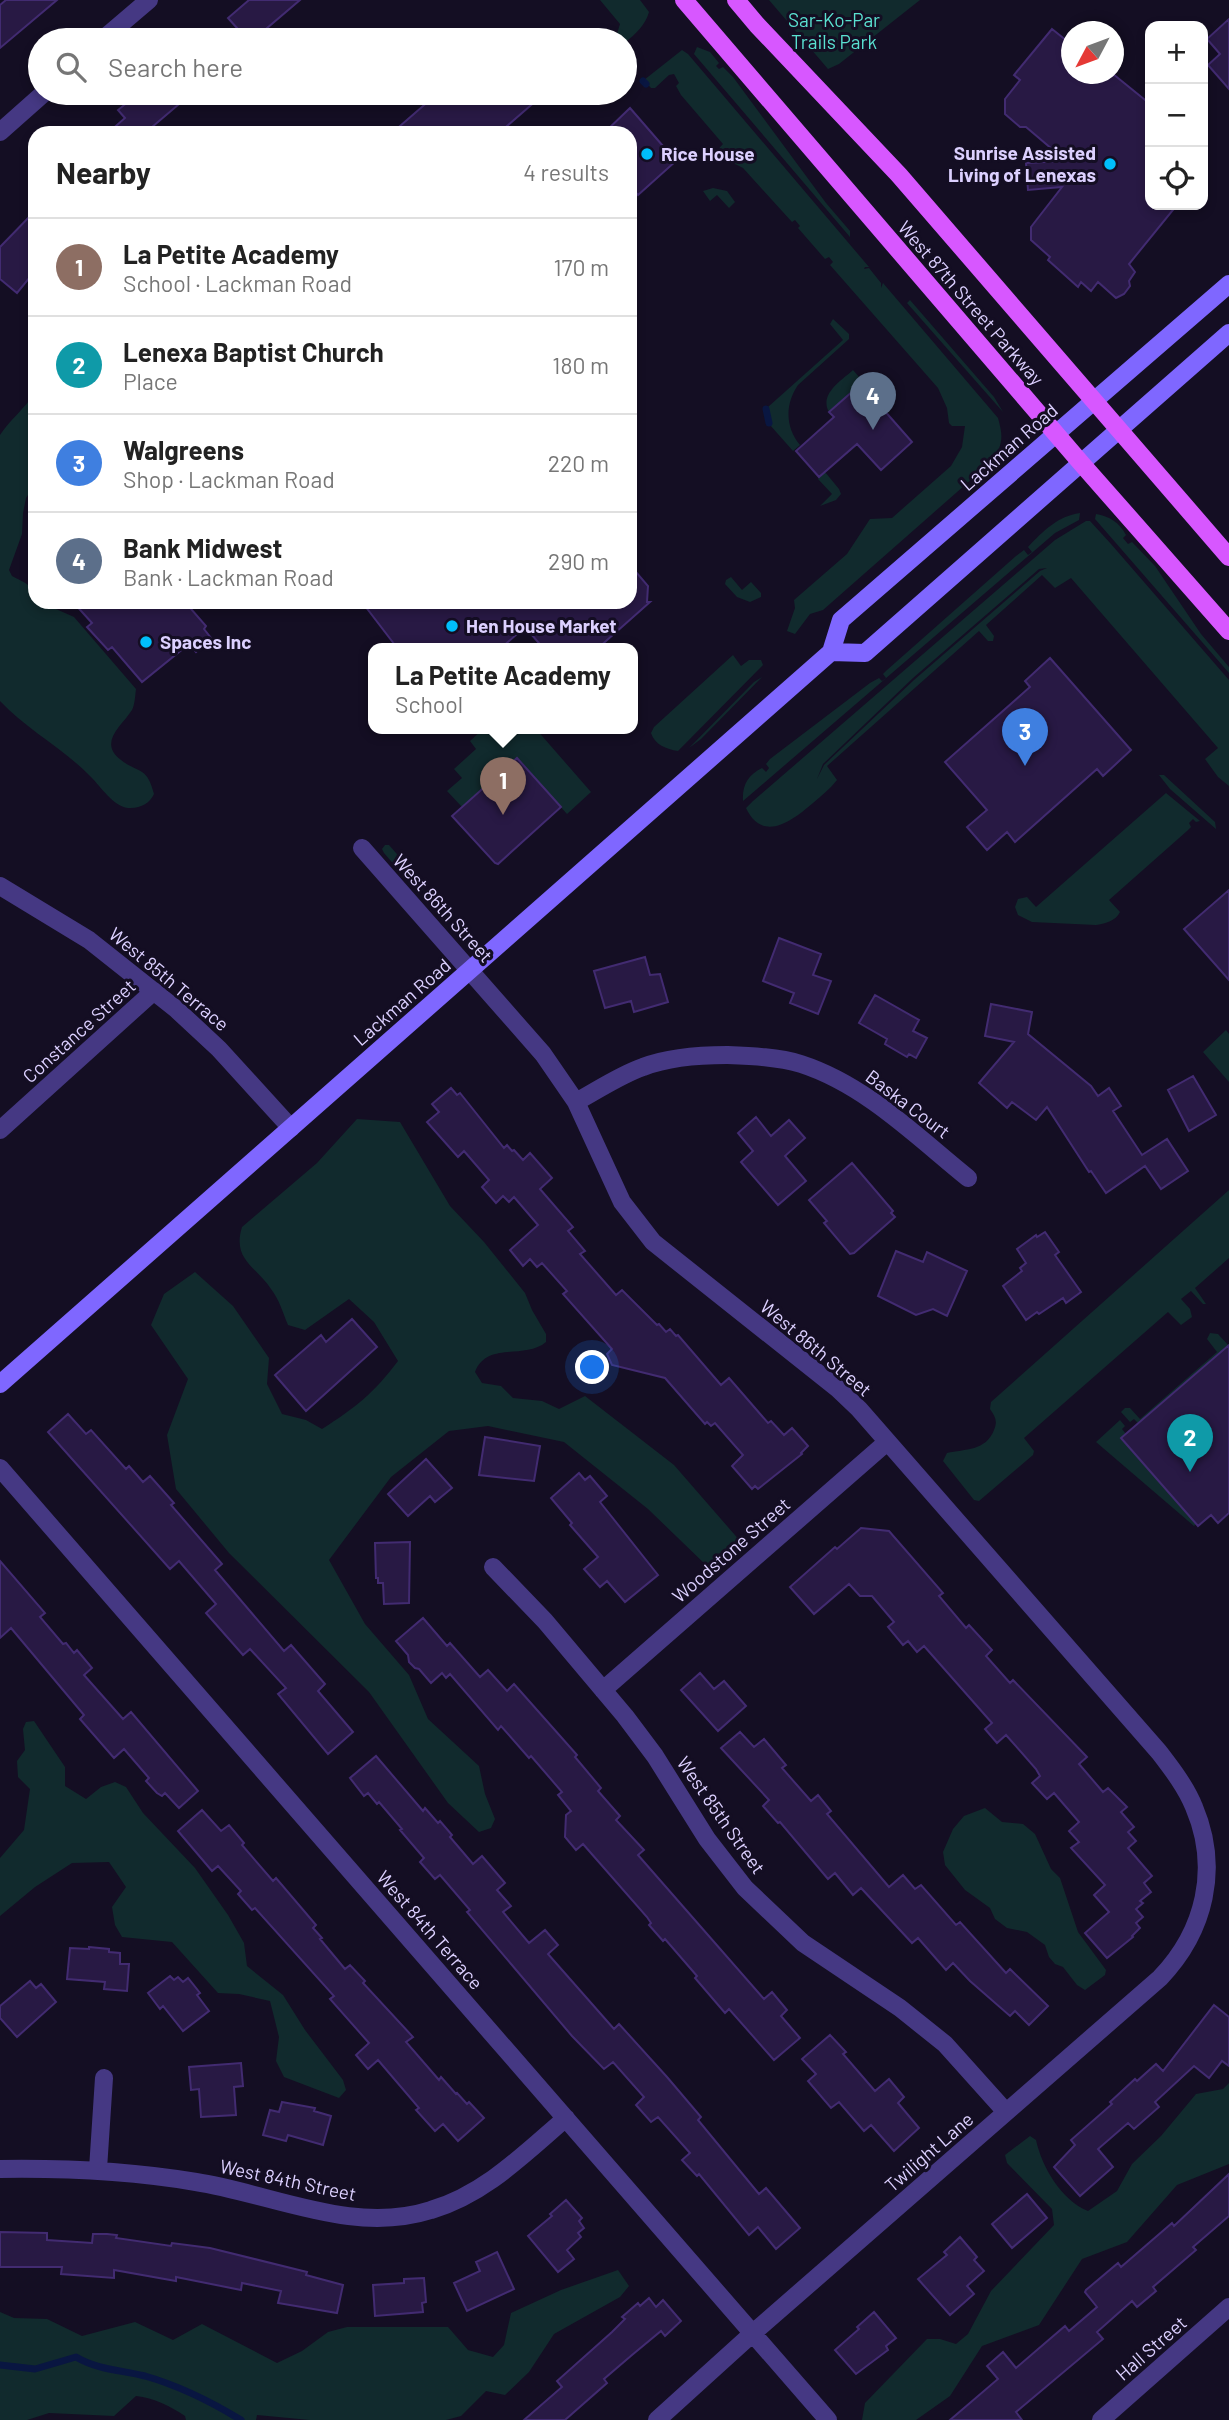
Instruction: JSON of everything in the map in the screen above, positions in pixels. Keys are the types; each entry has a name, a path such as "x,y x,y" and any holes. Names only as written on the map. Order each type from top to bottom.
{"main road":[{"name":"West 87th Street Parkway","path":"684,0 1081,463 1229,631"},
{"name":"West 87th Street Parkway","path":"736,0 757,26 899,175 1229,557"},
{"name":"Lackman Road","path":"0,1384 831,652 841,620 1229,284"},
{"path":"831,652 865,653 1229,333"}],"street":[{"path":"116,28 149,0"},
{"path":"0,132 30,105"},
{"name":"West 86th Street","path":"362,848 543,1054 576,1101 622,1202 653,1242 859,1409 1156,1749 1194,1805 1202,1828 1208,1855 1205,1898"},
{"name":"West 85th Terrace","path":"0,886 89,940 154,991 219,1049 291,1128"},
{"name":"Constance Street","path":"0,1130 154,991"},
{"name":"Baska Court","path":"576,1101 642,1067 674,1059 714,1055 787,1061 847,1084 968,1178"},
{"name":"Woodstone Street","path":"603,1690 887,1442"},
{"name":"West 84th Terrace","path":"0,1468 828,2420"},
{"name":"West 85th Street","path":"493,1567 545,1621 603,1690 654,1756 707,1839 745,1888 803,1942 900,2008 945,2044 1006,2112"},
{"name":"Twilight Lane","path":"657,2420 753,2333 1144,1993 1184,1950 1205,1898"},
{"path":"98,2169 104,2078"},
{"name":"West 84th Street","path":"0,2169 98,2169 197,2182 350,2217 394,2218 431,2210 467,2197 499,2176 566,2118"},
{"name":"Hall Street","path":"1101,2420 1229,2307"}],"green space":[{"path":"600,0 640,0 649,12 637,31 637,28 619,28 620,24"},
{"name":"Sar-Ko-Par Trails Park","path":"769,0 920,0 839,64 828,69"},
{"path":"697,47 710,52 719,63 716,66 719,69 723,67 733,77 826,203 850,231 850,237 694,54"},
{"path":"682,50 869,267 864,269 869,268 881,283 881,288 883,283 998,418 1001,430 1000,446 990,463 823,610 810,614 795,634 787,631 795,608 794,600 847,554 870,519 892,518 951,466 962,447 965,426 952,426 949,423 947,408 938,388 830,265 833,262 829,257 825,259 798,228 800,226 795,220 792,222 743,168 727,160 711,157 723,144 681,95 674,74 669,75 655,88 651,88 644,80"},
{"path":"713,188 727,191 735,202 729,208 717,195 710,201 703,191"},
{"path":"910,300 994,397 1003,412 907,303"},
{"path":"833,319 849,334 849,339 798,385 794,392 789,408 789,423 800,445 793,451 770,425 768,407 843,340 830,324"},
{"path":"853,370 883,404 880,407 829,412 829,394 837,383"},
{"path":"28,402 28,495 23,513 22,534 9,570 12,576 28,586 28,609 56,609 74,617 136,689 133,708 114,735 111,747 121,760 142,772 151,785 154,794 147,803 137,807 123,807 112,800 69,757 0,701 0,435"},
{"path":"825,472 841,494 836,500 820,506 832,494 818,479"},
{"path":"1080,513 1079,520 1055,533 743,801 747,781 762,768 766,772 769,768 766,764 770,759 870,683 886,678 883,674 887,670 1016,556 1024,550 1028,555 1032,552 1028,547 1045,530 1065,517"},
{"path":"1096,514 1110,518 1117,524 1124,531 1126,535 1123,538 1128,544 1132,542 1155,566 1201,634 1229,667 1229,673 1095,519"},
{"path":"1090,521 1229,680 1229,786 1218,777 1205,759 1218,748 1071,578 1055,588 1042,575 986,625 994,636 993,641 988,641 979,631 827,766 837,780 813,803 787,822 778,825 769,827 753,819 746,808 753,801 1055,540","holes":["1047,568 1040,571 914,680 824,765 817,779 823,764 913,678 1039,569"]},
{"path":"731,577 742,590 751,582 761,593 761,597 750,602 737,597 725,584"},
{"path":"733,655 741,666 749,660 761,660 763,665 678,751 658,743 651,733 654,727"},
{"path":"762,677 701,739 689,748 754,682"},
{"path":"478,734 540,734 591,792 567,814 517,758 462,807 447,791 462,778 454,769 476,749 470,741"},
{"path":"1159,775 1164,775 1215,822 1216,829 1170,789"},
{"path":"1166,793 1200,821 1193,819 1187,831 1109,900 1120,912 1116,918 1096,925 1032,922 1018,915 1015,907 1018,899 1027,897 1036,907"},
{"path":"389,845 424,885 423,890 416,890 384,853 382,849"},
{"path":"1226,1030 1229,1034 1229,1082 1203,1052"},
{"path":"357,1119 400,1122 450,1206 484,1242 525,1293 546,1334 546,1342 537,1347 488,1357 475,1372 482,1383 501,1386 513,1398 542,1401 559,1409 585,1396 674,1465 741,1542 726,1556 707,1566 648,1509 564,1442 488,1426 449,1431 391,1477 329,1560 365,1624 409,1675 428,1719 479,1766 485,1794 495,1819 491,1828 479,1832 448,1803 369,1692 229,1553 176,1489 167,1435 188,1379 151,1325 164,1294 195,1272 233,1306 269,1358 267,1384 282,1414 306,1420 322,1429 363,1399 398,1361 374,1322 349,1299 305,1330 288,1325 274,1293 247,1262 240,1247 242,1227 317,1163"},
{"path":"1229,1190 1229,1258 1195,1288 1206,1304 1191,1291 1181,1299 1190,1309 1192,1317 1181,1325 1168,1312 1024,1438 1034,1451 1033,1455 979,1501 974,1500 943,1461 947,1453 974,1448 986,1442 996,1424 990,1409 991,1402"},
{"path":"1210,1333 1218,1334 1229,1346 1138,1423 1134,1419 1130,1422 1121,1412 1125,1408 1130,1408 1140,1419 1217,1352 1207,1339"},
{"path":"1120,1420 1125,1426 1122,1429 1126,1434 1121,1439 1196,1524 1194,1526 1096,1442"},
{"path":"34,1721 65,1767 65,1786 86,1799 101,1787 115,1782 126,1787 143,1813 195,1868 244,1943 247,1966 283,1995 305,2030 343,2080 346,2090 339,2098 284,2077 276,2061 279,2037 270,2001 239,1994 218,1993 172,1942 122,1937 115,1925 112,1907 126,1887 109,1862 72,1863 35,1887 0,1916 0,1858 24,1830 30,1789 18,1777 17,1761 25,1750 23,1729 26,1722"},
{"path":"985,1808 1002,1822 1023,1824 1035,1834 1051,1869 1060,1878 1078,1932 1106,1970 1105,1975 1085,1990 1077,1985 1063,1967 1055,1964 1045,1945 1027,1932 1007,1928 995,1919 990,1908 965,1890 945,1865 943,1852 953,1829 964,1816"},
{"path":"1229,2083 1229,2164 1177,2185 1127,2242 1082,2259 1039,2325 982,2346 950,2396 916,2420 862,2420 865,2403 927,2339 940,2339 956,2344 968,2334 991,2291 1054,2225 1052,2209 1007,2163 1005,2155 1030,2136 1036,2140 1054,2182 1069,2199 1088,2211 1117,2191 1132,2164 1161,2136 1196,2094 1223,2089"},
{"path":"618,2270 629,2286 620,2297 554,2334 529,2372 505,2395 486,2391 461,2416 446,2420 310,2420 257,2415 256,2420 186,2420 185,2416 168,2406 136,2396 114,2416 49,2413 27,2420 0,2420 0,2312 14,2318 47,2319 82,2336 135,2322 173,2340 202,2324 277,2363 302,2351 328,2332 347,2327 448,2327 468,2350 493,2357 504,2345 511,2313 561,2290"}],"building":[{"path":"6,0 57,0 0,48 0,5"},
{"path":"249,0 300,0 267,28 237,28 228,18"},
{"path":"1229,19 1229,89 1208,65 1220,54 1208,38"},
{"name":"Sunrise Assisted Living of Lenexas","path":"1052,29 1061,36 1061,84 1124,83 1145,100 1145,210 1173,210 1129,264 1135,272 1129,281 1130,286 1124,294 1116,298 1098,282 1091,291 1081,282 1078,287 1048,260 1050,257 1031,240 1031,227 1062,187 1028,190 1026,163 1066,161 1026,127 1020,127 1005,114 1005,99 1020,80 1014,75"},
{"path":"124,105 178,105 153,126 116,126 125,118 118,110"},
{"path":"424,105 531,105 507,126 400,126"},
{"path":"630,108 676,161 638,195 637,126 611,126"},
{"path":"28,218 28,280 17,293 0,279 0,247"},
{"path":"861,384 912,442 881,470 857,444 819,477 796,451 834,417 829,412"},
{"path":"637,573 648,586 647,602 650,602 604,643 539,643 525,627 507,643 393,643 367,609 637,609"},
{"name":"Spaces Inc","path":"79,609 191,609 206,626 204,629 211,638 196,652 189,644 142,682 112,647 108,650 87,627 92,623"},
{"path":"1050,658 1131,750 1103,776 1097,769 1015,842 1007,832 987,850 967,827 987,810 945,762 1030,687 1025,681"},
{"path":"517,758 561,807 498,864 452,816"},
{"path":"1229,890 1229,980 1184,929"},
{"path":"779,938 821,954 813,975 831,981 818,1014 790,1003 794,993 763,981"},
{"path":"645,957 650,975 660,974 668,1002 634,1012 631,1001 605,1008 594,971"},
{"path":"875,995 919,1020 913,1031 927,1038 916,1058 909,1054 907,1057 885,1044 887,1039 859,1023"},
{"path":"991,1004 1032,1012 1028,1034 1091,1086 1098,1096 1109,1088 1121,1106 1113,1111 1142,1155 1167,1139 1188,1171 1161,1189 1145,1166 1106,1193 1091,1171 1089,1172 1047,1107 1036,1120 1012,1102 1007,1108 979,1083 1014,1042 985,1036"},
{"path":"1193,1076 1216,1115 1189,1131 1168,1090"},
{"path":"451,1088 457,1095 460,1093 504,1148 507,1145 523,1160 530,1153 552,1178 540,1189 573,1227 568,1231 585,1251 580,1254 616,1295 622,1290 657,1325 666,1332 670,1329 678,1335 721,1385 729,1378 768,1423 771,1421 784,1435 792,1428 808,1446 802,1454 758,1489 755,1486 752,1489 732,1466 743,1455 715,1423 711,1426 707,1422 705,1424 665,1378 612,1365 607,1354 612,1349 563,1294 567,1291 542,1263 537,1267 530,1259 523,1266 510,1250 538,1225 514,1197 509,1202 503,1196 496,1203 482,1187 489,1180 464,1151 458,1157 427,1122 439,1112 432,1104"},
{"path":"756,1117 771,1136 789,1120 805,1138 785,1156 806,1181 778,1205 741,1162 753,1151 738,1133"},
{"path":"852,1163 893,1211 891,1213 895,1217 850,1254 809,1200"},
{"path":"1045,1232 1059,1252 1055,1255 1081,1292 1066,1303 1063,1298 1026,1320 1003,1286 1022,1271 1020,1268 1026,1263 1017,1249 1036,1235 1037,1237"},
{"path":"896,1251 923,1262 927,1252 967,1271 947,1316 933,1309 916,1315 878,1296"},
{"path":"352,1319 377,1347 306,1411 275,1375 321,1335 326,1342"},
{"path":"1229,1345 1229,1513 1218,1523 1211,1515 1198,1526 1121,1438"},
{"path":"68,1414 86,1434 91,1430 126,1469 129,1466 143,1482 150,1476 174,1503 171,1505 222,1564 215,1570 284,1651 291,1645 325,1684 318,1691 353,1732 328,1754 278,1694 286,1688 250,1649 243,1655 206,1613 216,1604 179,1561 170,1569 48,1432"},
{"path":"485,1437 540,1446 534,1481 479,1475"},
{"path":"426,1459 452,1488 435,1502 430,1496 408,1516 388,1494"},
{"path":"579,1473 585,1480 590,1476 607,1496 600,1502 658,1575 625,1602 607,1581 600,1587 584,1569 598,1557 551,1498"},
{"path":"861,1528 889,1531 943,1593 939,1596 966,1628 969,1625 992,1650 986,1656 1010,1683 1013,1680 1087,1757 1079,1764 1103,1792 1108,1788 1127,1807 1121,1812 1134,1827 1128,1832 1136,1841 1128,1848 1152,1876 1144,1883 1151,1892 1140,1901 1143,1903 1136,1909 1143,1917 1136,1923 1140,1928 1107,1958 1085,1933 1109,1912 1094,1895 1105,1885 1071,1848 1079,1842 1069,1831 1079,1822 1054,1793 1047,1799 1032,1783 1040,1776 1036,1769 1006,1735 997,1743 985,1729 992,1723 924,1646 917,1652 908,1641 903,1645 888,1627 894,1622 872,1596 860,1596 849,1584 814,1614 790,1587"},
{"path":"410,1542 409,1603 384,1604 383,1583 378,1583 376,1578 375,1543"},
{"path":"0,1561 45,1613 40,1617 63,1644 66,1643 74,1653 77,1650 92,1668 84,1675 123,1719 131,1712 198,1791 179,1808 165,1793 162,1796 157,1793 146,1781 149,1778 124,1749 114,1758 80,1719 84,1715 11,1628 0,1638"},
{"path":"423,1618 447,1646 450,1643 480,1677 488,1670 507,1691 514,1684 577,1755 575,1757 601,1788 598,1791 620,1816 616,1820 644,1850 638,1855 764,1999 772,1992 787,2010 781,2016 800,2038 774,2060 729,2009 725,2013 695,1978 697,1976 649,1925 651,1923 647,1917 583,1844 576,1850 565,1837 566,1815 571,1811 558,1795 562,1792 531,1756 529,1758 501,1726 498,1730 450,1674 446,1678 442,1673 431,1683 409,1662 408,1655 396,1641"},
{"path":"700,1673 714,1689 724,1681 746,1706 718,1731 681,1690"},
{"path":"740,1732 754,1747 764,1739 786,1765 782,1768 811,1801 818,1795 831,1811 827,1814 889,1887 903,1875 915,1889 921,1885 956,1925 960,1922 1006,1973 1010,1969 1048,2006 1029,2025 1015,2011 1010,2016 953,1963 946,1970 918,1938 912,1943 861,1888 853,1895 835,1873 828,1879 763,1806 769,1800 721,1748"},
{"path":"376,1756 423,1811 425,1808 438,1823 440,1821 473,1864 482,1856 505,1883 497,1890 511,1906 503,1912 529,1943 545,1930 558,1945 548,1954 614,2029 619,2024 667,2077 701,2117 698,2120 759,2194 766,2188 800,2228 776,2249 758,2227 749,2235 699,2174 697,2176 682,2160 690,2153 658,2117 651,2122 636,2105 644,2097 613,2062 604,2069 572,2036 467,1912 470,1910 440,1875 435,1879 420,1862 424,1858 379,1802 377,1804 368,1793 364,1796 350,1778"},
{"path":"202,1810 221,1831 229,1825 244,1843 242,1845 273,1881 276,1878 316,1925 313,1928 322,1938 320,1939 345,1969 350,1965 413,2037 406,2042 439,2080 441,2077 484,2118 458,2141 443,2124 435,2131 378,2060 368,2069 356,2055 369,2043 330,1999 334,1996 255,1908 252,1910 238,1894 241,1891 218,1866 212,1871 178,1831"},
{"path":"89,1947 120,1953 120,1964 129,1964 127,1991 104,1989 105,1982 67,1979 70,1948"},
{"path":"170,1976 174,1980 178,1977 183,1982 188,1978 209,2011 183,2031 163,2006 160,2009 148,1993"},
{"path":"30,1981 36,1988 41,1984 56,2002 17,2037 0,2018 0,2006"},
{"path":"1214,2005 1229,2017 1229,2066 1222,2061 1209,2078 1194,2066 1155,2102 1159,2107 1134,2129 1128,2123 1098,2149 1113,2167 1080,2196 1054,2167 1075,2145 1071,2140 1112,2104 1110,2102 1135,2079 1137,2081 1156,2064 1163,2071"},
{"path":"830,2035 875,2091 889,2079 904,2097 898,2103 919,2128 894,2151 871,2125 864,2131 839,2102 831,2108 808,2081 816,2074 802,2059"},
{"path":"241,2063 243,2086 234,2087 236,2115 201,2117 199,2089 191,2090 189,2067"},
{"path":"282,2102 315,2108 314,2111 331,2116 323,2145 288,2135 286,2141 263,2135 270,2110 279,2112"},
{"path":"1229,2174 1229,2216 1193,2247 1196,2250 1153,2287 1156,2291 1137,2307 1132,2301 1097,2332 1103,2339 1016,2412 1022,2420 950,2420 998,2379 987,2366 1003,2352 1016,2368 1065,2326 1069,2331 1097,2307 1086,2290 1118,2263 1121,2267 1172,2223 1174,2226"},
{"path":"1027,2194 1047,2218 1012,2248 992,2224"},
{"path":"566,2200 582,2218 579,2221 584,2228 578,2233 581,2237 567,2250 574,2259 558,2272 528,2236"},
{"path":"0,2232 47,2233 47,2240 92,2243 93,2234 107,2234 117,2235 116,2238 171,2246 172,2243 210,2248 307,2272 306,2275 343,2285 337,2313 278,2303 281,2291 242,2283 241,2290 176,2277 176,2281 114,2270 114,2278 61,2274 62,2267 0,2267"},
{"path":"960,2237 977,2257 974,2260 984,2271 967,2286 974,2294 950,2315 918,2279 947,2255 944,2252"},
{"path":"497,2252 514,2289 467,2311 454,2283 480,2271 476,2262"},
{"path":"424,2278 426,2302 422,2303 423,2312 375,2316 373,2285 404,2283 404,2279"},
{"path":"649,2298 656,2307 663,2300 681,2321 665,2336 661,2331 632,2355 604,2379 607,2383 565,2420 524,2420 562,2387 557,2381 612,2332 625,2319 622,2317 638,2303 640,2306"},
{"path":"874,2312 896,2338 886,2346 888,2350 856,2374 835,2350"}],"waterway":[{"path":"643,81 646,84"},
{"path":"766,409 769,423"},
{"path":"0,2365 35,2369 76,2357 101,2367 170,2384 241,2420"}],"place":[{"name":"Rice House","path":"647,154"},
{"name":"Sunrise Assisted Living of Lenexas","path":"1110,164"},
{"name":"Bank Midwest","path":"873,430"},
{"name":"Hen House Market","path":"452,626"},
{"name":"Spaces Inc","path":"146,642"},
{"name":"Walgreens","path":"1025,766"},
{"name":"La Petite Academy","path":"503,815"},
{"name":"Lenexa Baptist Church","path":"1190,1472"}]}
